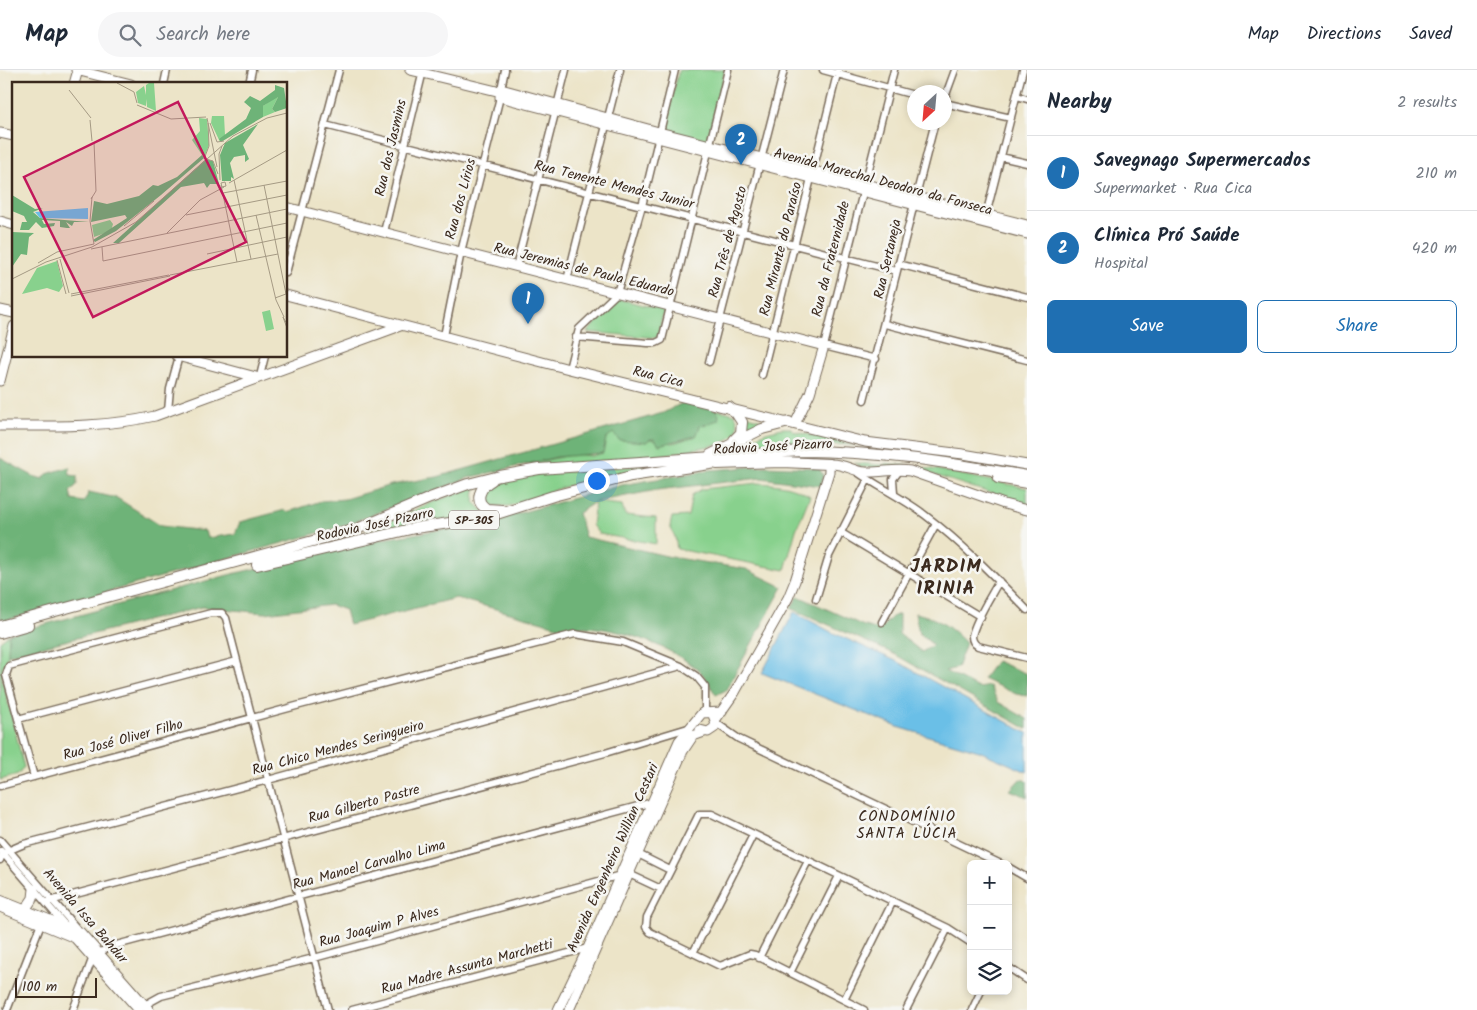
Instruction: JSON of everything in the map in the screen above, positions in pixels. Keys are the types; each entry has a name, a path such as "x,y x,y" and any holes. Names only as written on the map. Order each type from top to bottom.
{"main road":[{"path":"729,407 742,422 741,433 732,442"},
{"path":"699,460 732,442 762,429 792,423"},
{"name":"Rodovia José Pizarro","path":"3,630 200,578 415,528 467,522 516,509 553,496 699,460 800,451 842,451 934,460 1027,476"},
{"name":"Rodovia José Pizarro","path":"3,630 187,576 357,530 377,523 430,498 468,484 539,469 699,460 820,457 1027,483"},
{"path":"699,460 829,464"},
{"path":"500,476 483,487 479,497 480,502 491,510 516,509"},
{"path":"0,637 3,630"}],"street":[{"path":"77,70 123,82"},
{"path":"288,266 339,70"},
{"name":"Avenida Marechal Deodoro da Fonseca","path":"410,70 863,188 1027,225"},
{"name":"Rua dos Lírios","path":"444,336 461,252 484,166 506,70"},
{"path":"516,267 566,70"},
{"path":"567,280 620,70"},
{"path":"569,369 576,337 582,327 617,293 642,206 675,70"},
{"path":"576,337 656,343 663,336 728,70"},
{"name":"Rua Três de Agosto","path":"709,362 784,70"},
{"path":"824,70 838,72 907,93"},
{"name":"Rua da Fraternidade","path":"792,423 810,393 824,346 894,70"},
{"path":"950,85 955,70"},
{"path":"986,215 1023,70"},
{"name":"Rua dos Jasmins","path":"384,232 423,72"},
{"name":"Rua Mirante do Paraíso","path":"762,375 838,72"},
{"path":"1017,96 1027,100"},
{"path":"952,104 1010,118"},
{"name":"Rua Tenente Mendes Junior","path":"325,125 846,257 1027,297"},
{"name":"Rua Sertaneja","path":"864,400 885,324 897,268 933,130"},
{"path":"1002,157 1027,163"},
{"name":"Avenida Marechal Deodoro da Fonseca","path":"915,200 1027,234"},
{"name":"Rua Jeremias de Paula Eduardo","path":"288,208 876,359"},
{"name":"Rua Cica","path":"288,296 569,369 870,443 963,454 1027,465"},
{"path":"372,336 391,327 392,323"},
{"path":"885,324 1027,360"},
{"path":"0,426 97,426 135,420 168,411 258,376 402,325"},
{"path":"0,381 12,334"},
{"path":"168,411 170,389 178,358"},
{"path":"186,358 258,376"},
{"path":"258,376 264,358"},
{"path":"992,860 739,739 708,721 722,712 768,634 795,581 829,472 829,464 844,464 869,476 894,493 936,524 999,581 1027,610"},
{"path":"894,493 893,479 901,466"},
{"path":"816,599 840,532 869,476 901,466 1027,510"},
{"path":"882,622 936,524"},
{"path":"840,532 981,617"},
{"path":"999,581 972,637 973,641 978,646 1027,658"},
{"path":"34,777 6,675 9,666 220,612 226,618 328,1010"},
{"name":"Rua José Oliver Filho","path":"0,786 575,634 623,642 681,666 696,676 705,687 708,721"},
{"path":"18,719 236,661"},
{"name":"Rua Chico Mendes Seringueiro","path":"3,853 681,666"},
{"name":"Avenida Engenheiro Willian Cestari","path":"569,1009 679,741 688,728 708,721"},
{"name":"Avenida Engenheiro Willian Cestari","path":"558,1010 625,874 638,854 683,751 693,736 708,721"},
{"name":"Rua Gilberto Pastre","path":"49,901 605,753 688,728"},
{"name":"Rua Manoel Carvalho Lima","path":"96,955 109,947 299,898 653,802"},
{"path":"864,1010 750,954 720,966 657,936 646,927 647,917 696,817 702,812 712,814 948,928 967,940"},
{"path":"693,953 753,835"},
{"name":"Avenida Issa Bahdur","path":"0,840 3,853 34,889 49,901 68,928 77,935"},
{"name":"Avenida Issa Bahdur","path":"3,853 49,901 77,935"},
{"path":"638,854 670,870"},
{"path":"759,958 808,861"},
{"path":"1012,869 1027,878"},
{"path":"625,874 661,888"},
{"name":"Rua Joaquim P Alves","path":"142,1009 161,996 314,958 625,874"},
{"path":"790,973 839,876"},
{"path":"25,910 33,898 34,889"},
{"path":"0,900 77,935 142,1009"},
{"path":"844,1000 893,901"},
{"path":"0,907 68,928"},
{"path":"7,1010 42,920"},
{"path":"906,1010 948,928"},
{"name":"Rua Madre Assunta Marchetti","path":"352,1010 588,948"},
{"path":"72,1010 96,955"},
{"path":"1012,970 1027,980"},
{"path":"972,1010 980,995"}],"green space":[{"path":"679,70 725,70 707,141 663,130"},
{"path":"619,299 664,310 657,338 587,332"},
{"path":"688,400 715,409 719,415 718,420 700,426 696,436 659,445 655,439 650,439 646,442 619,440 613,433 606,438 603,453 557,457 468,478 343,526 0,622 0,458 33,476 43,479 47,474 69,467 70,475 77,476 77,485 70,491 72,500 84,502 89,492 117,498 161,526 205,531 207,538 235,534 240,522 285,510 288,512 321,501 345,499 391,485 437,477 663,413"},
{"path":"715,409 735,414 738,424 734,435 718,444 631,459 525,465 574,454 591,456 603,453 606,438 613,432 646,442 650,439 673,443 696,436 700,426"},
{"path":"746,415 770,423 746,433"},
{"path":"791,428 793,431 855,445 788,444 730,448 766,432"},
{"path":"674,463 567,486 509,506 495,506 487,503 484,499 488,490 497,483 543,473"},
{"path":"854,463 885,465 885,463 939,470 1027,488 1027,505 922,471 861,467"},
{"path":"764,466 819,468 823,475 821,486 761,478 657,490 595,502 578,513 585,537 671,557 746,569 783,587 726,690 716,695 706,678 696,668 679,656 647,641 630,635 596,628 564,628 456,598 349,625 345,610 331,605 265,613 202,607 8,655 9,634 228,575 382,539 483,523 622,485 710,470"},
{"path":"758,483 785,486 810,496 796,530 785,570 677,549 675,537 670,526 672,517 688,516 692,495 702,489"},
{"path":"479,485 475,490 474,502 487,514 350,539 431,503"},
{"path":"595,502 622,505 625,515 656,518 656,544 599,534 592,525"},
{"path":"798,596 864,626 879,630 892,617 899,614 899,634 922,652 933,645 919,633 915,613 930,617 943,624 966,643 957,668 945,671 978,688 990,686 998,702 1027,719 1027,729 894,654 791,608"},
{"path":"9,634 8,655 3,667 2,678 24,767 18,775 0,780 0,641"},
{"path":"996,661 1027,674 1027,696 1016,694 983,679"},
{"path":"1020,779 1027,781 1027,797 1010,790"}],"water":[{"path":"794,612 831,632 896,661 1027,733 1027,772 979,751 898,727 762,673"}],"place":[{"name":"Clínica Pró Saúde","path":"741,165"},
{"name":"Savegnago Supermercados","path":"528,324"}],"district":[{"name":"JARDIM IRINIA","path":"946,578"},
{"name":"CONDOMÍNIO SANTA LÚCIA","path":"907,826"}]}
